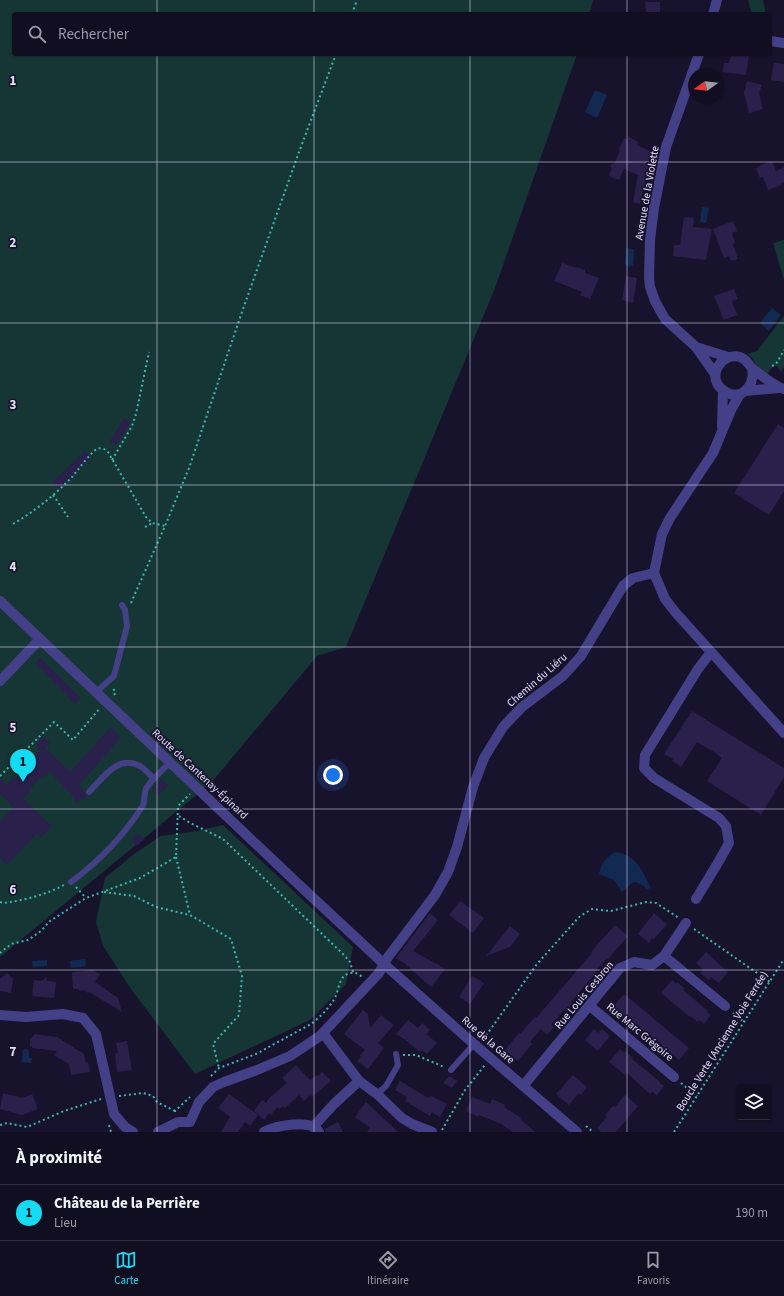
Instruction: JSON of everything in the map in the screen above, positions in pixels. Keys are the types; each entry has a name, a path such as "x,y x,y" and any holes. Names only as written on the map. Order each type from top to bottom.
{"street":[{"path":"714,12 717,0"},
{"path":"772,40 784,43"},
{"name":"Avenue de la Violette","path":"698,56 666,147 654,208 650,240 649,270 650,287 661,312 669,324 696,347 715,374"},
{"name":"Avenue de la Violette","path":"696,347 728,357"},
{"path":"728,357 738,357 744,359 752,368 781,388 734,394 728,393 718,386 715,374 719,363 728,357"},
{"path":"752,368 753,374 750,386 743,392 722,431 713,453 664,529 654,573 665,599 676,613 784,733"},
{"path":"722,390 722,431"},
{"name":"Chemin du Liéru","path":"189,1127 199,1102 213,1087 290,1056 323,1033 379,973 388,957 436,895 448,872 457,847 473,787 484,758 503,727 522,707 563,676 581,656 623,586 633,578 654,573"},
{"name":"Route de Cantenay-Épinard","path":"0,601 96,692 105,706 170,762 384,964"},
{"path":"0,681 40,639"},
{"path":"696,899 729,843 726,826 719,818 654,778 644,768 646,755 698,669 711,652"},
{"path":"686,923 664,956 725,1006"},
{"name":"Rue Louis Cesbron","path":"523,1086 620,968 634,962 652,965 664,956"},
{"name":"Rue de la Gare","path":"384,964 474,1044 577,1132"},
{"name":"Rue Marc Grégoire","path":"590,1006 674,1077"},
{"path":"0,1015 26,1017 63,1014 83,1018 96,1034 114,1114 125,1127 133,1132"},
{"path":"323,1033 359,1081 377,1094 402,1118 412,1124 432,1132"},
{"path":"264,1132 290,1125 309,1125 316,1129 334,1104 359,1081"},
{"path":"158,1132 178,1122 189,1127"}],"lane":[{"path":"96,692 114,676 127,626 125,610 122,605"},
{"path":"89,792 115,765 128,762 141,766 154,779"},
{"path":"71,882 94,862 134,819 144,805 147,786 170,762"},
{"path":"451,1070 474,1044"},
{"path":"377,1094 386,1086 398,1065 396,1054"}],"path":[{"path":"353,12 357,0"},
{"path":"131,608 130,602 165,526 189,468 243,308 335,56"},
{"path":"772,366 776,364 784,350"},
{"path":"112,460 132,426 136,414 149,352"},
{"path":"13,524 30,514 53,495 72,477 96,449 99,448 105,449 146,517 152,523 165,526"},
{"path":"53,495 68,517"},
{"path":"145,527 152,523"},
{"path":"0,776 54,722 73,740 115,697 113,691 118,684"},
{"path":"179,816 190,824 202,828 223,839 344,955 350,962 353,972"},
{"path":"176,857 190,915"},
{"path":"0,902 21,901 36,897 54,891 71,882 86,898"},
{"path":"102,892 134,896 156,907 190,915 231,939 242,976 239,1015 213,1044 219,1068"},
{"path":"485,1040 485,1037 500,1015 537,964 580,916 592,909 611,911 646,902 656,903 770,982"},
{"name":"Boucle Verte (Ancienne Voie Ferrée)","path":"674,1132 784,959"},
{"path":"208,1079 219,1068 256,1054 317,1020 334,1000 342,978 346,974 353,972 359,974 369,983"},
{"path":"725,1006 744,1022"},
{"path":"396,1054 416,1055 451,1070"},
{"path":"441,1132 464,1090 491,1058"},
{"path":"674,1077 697,1096"},
{"path":"0,1125 8,1123 27,1127 64,1111 110,1097 143,1093 153,1096 157,1102 175,1111 178,1122"},
{"path":"175,1111 191,1096"}],"green space":[{"path":"0,0 593,0 590,12 12,12 12,56 576,56 495,288 346,647 317,656 211,783 0,957"},
{"path":"748,0 763,0 766,12 751,12"},
{"path":"784,240 784,280 773,243"},
{"path":"784,316 784,367 781,372 777,366 772,367 767,374 758,368 752,358 747,354 757,351"},
{"path":"223,825 353,947 346,984 310,1020 195,1074 131,989 103,946 96,922 105,878 134,854 161,836 197,831"}],"water":[{"path":"595,90 607,95 597,118 585,112"},
{"path":"702,207 709,208 706,223 700,222"},
{"path":"626,248 634,249 633,265 629,267 625,265"},
{"path":"772,308 781,315 769,331 760,323"},
{"path":"615,852 629,856 634,860 651,888 647,889 639,883 634,882 622,892 614,880 599,874 604,861"},
{"path":"85,959 86,966 71,968 70,961"},
{"path":"47,960 47,966 33,967 32,961"},
{"path":"23,1049 29,1050 29,1058 32,1058 31,1063 22,1062"}],"building":[{"path":"645,2 660,2 660,12 646,12"},
{"path":"731,56 749,56 746,75 724,72 724,63 729,63"},
{"path":"774,63 784,64 784,82 771,80"},
{"path":"747,81 762,85 759,93 763,109 749,113 744,93"},
{"path":"629,137 638,142 637,145 652,152 640,204 633,202 638,175 624,169 619,180 609,175 612,169 610,165 615,163 624,138 627,139"},
{"path":"772,161 776,171 784,167 784,182 781,183 781,185 768,190 763,177 760,178 756,168"},
{"path":"684,217 694,218 693,227 712,229 706,260 673,256 674,245 680,245"},
{"path":"733,221 737,231 732,233 735,243 733,244 738,259 731,261 729,256 724,258 713,229"},
{"path":"562,263 585,270 585,273 599,278 590,299 580,295 582,292 554,281"},
{"path":"626,276 637,278 633,303 622,300"},
{"path":"734,289 738,299 732,301 737,315 724,320 714,296"},
{"path":"124,418 131,423 116,446 110,441"},
{"path":"778,424 784,428 784,491 769,515 734,493"},
{"path":"85,451 91,458 59,489 52,483"},
{"path":"40,657 81,698 75,704 35,663"},
{"path":"692,711 784,768 784,777 761,815 707,781 722,758 714,752 697,742 681,767 672,761 673,759 664,754"},
{"path":"111,727 121,738 80,784 87,797 76,803 69,791 67,792 50,771 44,778 42,776 29,791 30,792 23,799 52,826 41,838 37,834 7,865 0,858 0,821 13,808 11,804 0,794 0,778 7,785 14,777 16,779 37,757 35,756 40,751 35,745 43,736 50,743 46,748 70,772"},
{"path":"162,779 168,785 159,795 153,789"},
{"path":"138,834 144,839 137,846 131,840"},
{"path":"460,901 484,918 473,933 449,915"},
{"path":"430,913 438,920 413,951 445,969 431,987 404,963 396,958"},
{"path":"654,913 667,924 654,939 652,938 649,943 638,934"},
{"path":"615,925 628,936 595,972 596,973 571,1002 572,1004 566,1011 564,1010 551,1025 554,1027 547,1035 541,1029 530,1042 532,1044 518,1061 516,1060 505,1050 519,1033 520,1034 535,1017 536,1018"},
{"path":"510,926 520,934 510,947 486,956"},
{"path":"706,952 728,972 719,983 711,977 709,980 700,973 703,970 696,963"},
{"path":"93,970 100,974 95,982 118,998 122,1012 89,992 73,989 72,972"},
{"path":"7,973 13,979 11,993 0,991 0,979"},
{"path":"472,976 484,983 470,1004 459,997"},
{"path":"46,977 47,981 56,982 54,998 32,996 34,980 42,981"},
{"path":"672,980 676,984 677,982 685,989 683,990 711,1015 704,1024 699,1020 698,1022 690,1017 661,993"},
{"path":"624,994 689,1048 679,1060 672,1054 669,1057 661,1049 663,1046 650,1035 649,1037 645,1033 643,1035 636,1028 637,1027 616,1011 617,1010 613,1007"},
{"path":"363,1010 368,1014 370,1028 381,1015 394,1025 378,1043 384,1048 368,1069 357,1061 361,1057 359,1056 365,1050 344,1034"},
{"path":"408,1020 418,1028 422,1023 430,1030 426,1034 437,1043 427,1054 422,1050 420,1052 396,1034"},
{"path":"594,1029 598,1033 602,1029 610,1036 598,1051 585,1040"},
{"path":"35,1034 57,1037 84,1054 86,1063 88,1062 90,1072 71,1075 69,1064 54,1055 57,1051 32,1048 32,1046 30,1046 30,1040"},
{"path":"127,1041 132,1070 117,1072 115,1054 118,1053 116,1043"},
{"path":"620,1049 624,1053 625,1051 633,1058 632,1059 664,1086 657,1095 652,1092 650,1094 627,1073 625,1075 609,1062"},
{"path":"296,1065 310,1080 322,1072 331,1081 312,1097 310,1095 304,1101 299,1095 285,1108 283,1106 279,1109 277,1107 271,1115 269,1113 264,1120 254,1111 262,1100 266,1103 269,1098 287,1083 282,1078"},
{"path":"573,1075 587,1087 581,1095 579,1093 569,1105 556,1094"},
{"path":"450,1076 457,1081 452,1088 443,1083"},
{"path":"400,1081 428,1098 431,1096 447,1104 440,1117 432,1112 430,1116 405,1101 407,1097 395,1090"},
{"path":"3,1093 22,1098 32,1094 38,1109 22,1115 0,1109"},
{"path":"229,1094 258,1115 250,1126 245,1122 238,1132 221,1132 230,1117 218,1108"},
{"path":"625,1095 638,1106 616,1132 601,1132 597,1128 607,1117 605,1115 613,1106 615,1107"},
{"path":"472,1097 490,1104 492,1099 505,1105 504,1107 521,1118 520,1119 535,1132 513,1132 501,1124 479,1115 478,1117 466,1111"},
{"path":"366,1102 398,1132 367,1132 370,1128 355,1117"},
{"path":"338,1122 343,1132 325,1132 325,1129"}],"place":[{"name":"Château de la Perrière","path":"23,782"}]}
